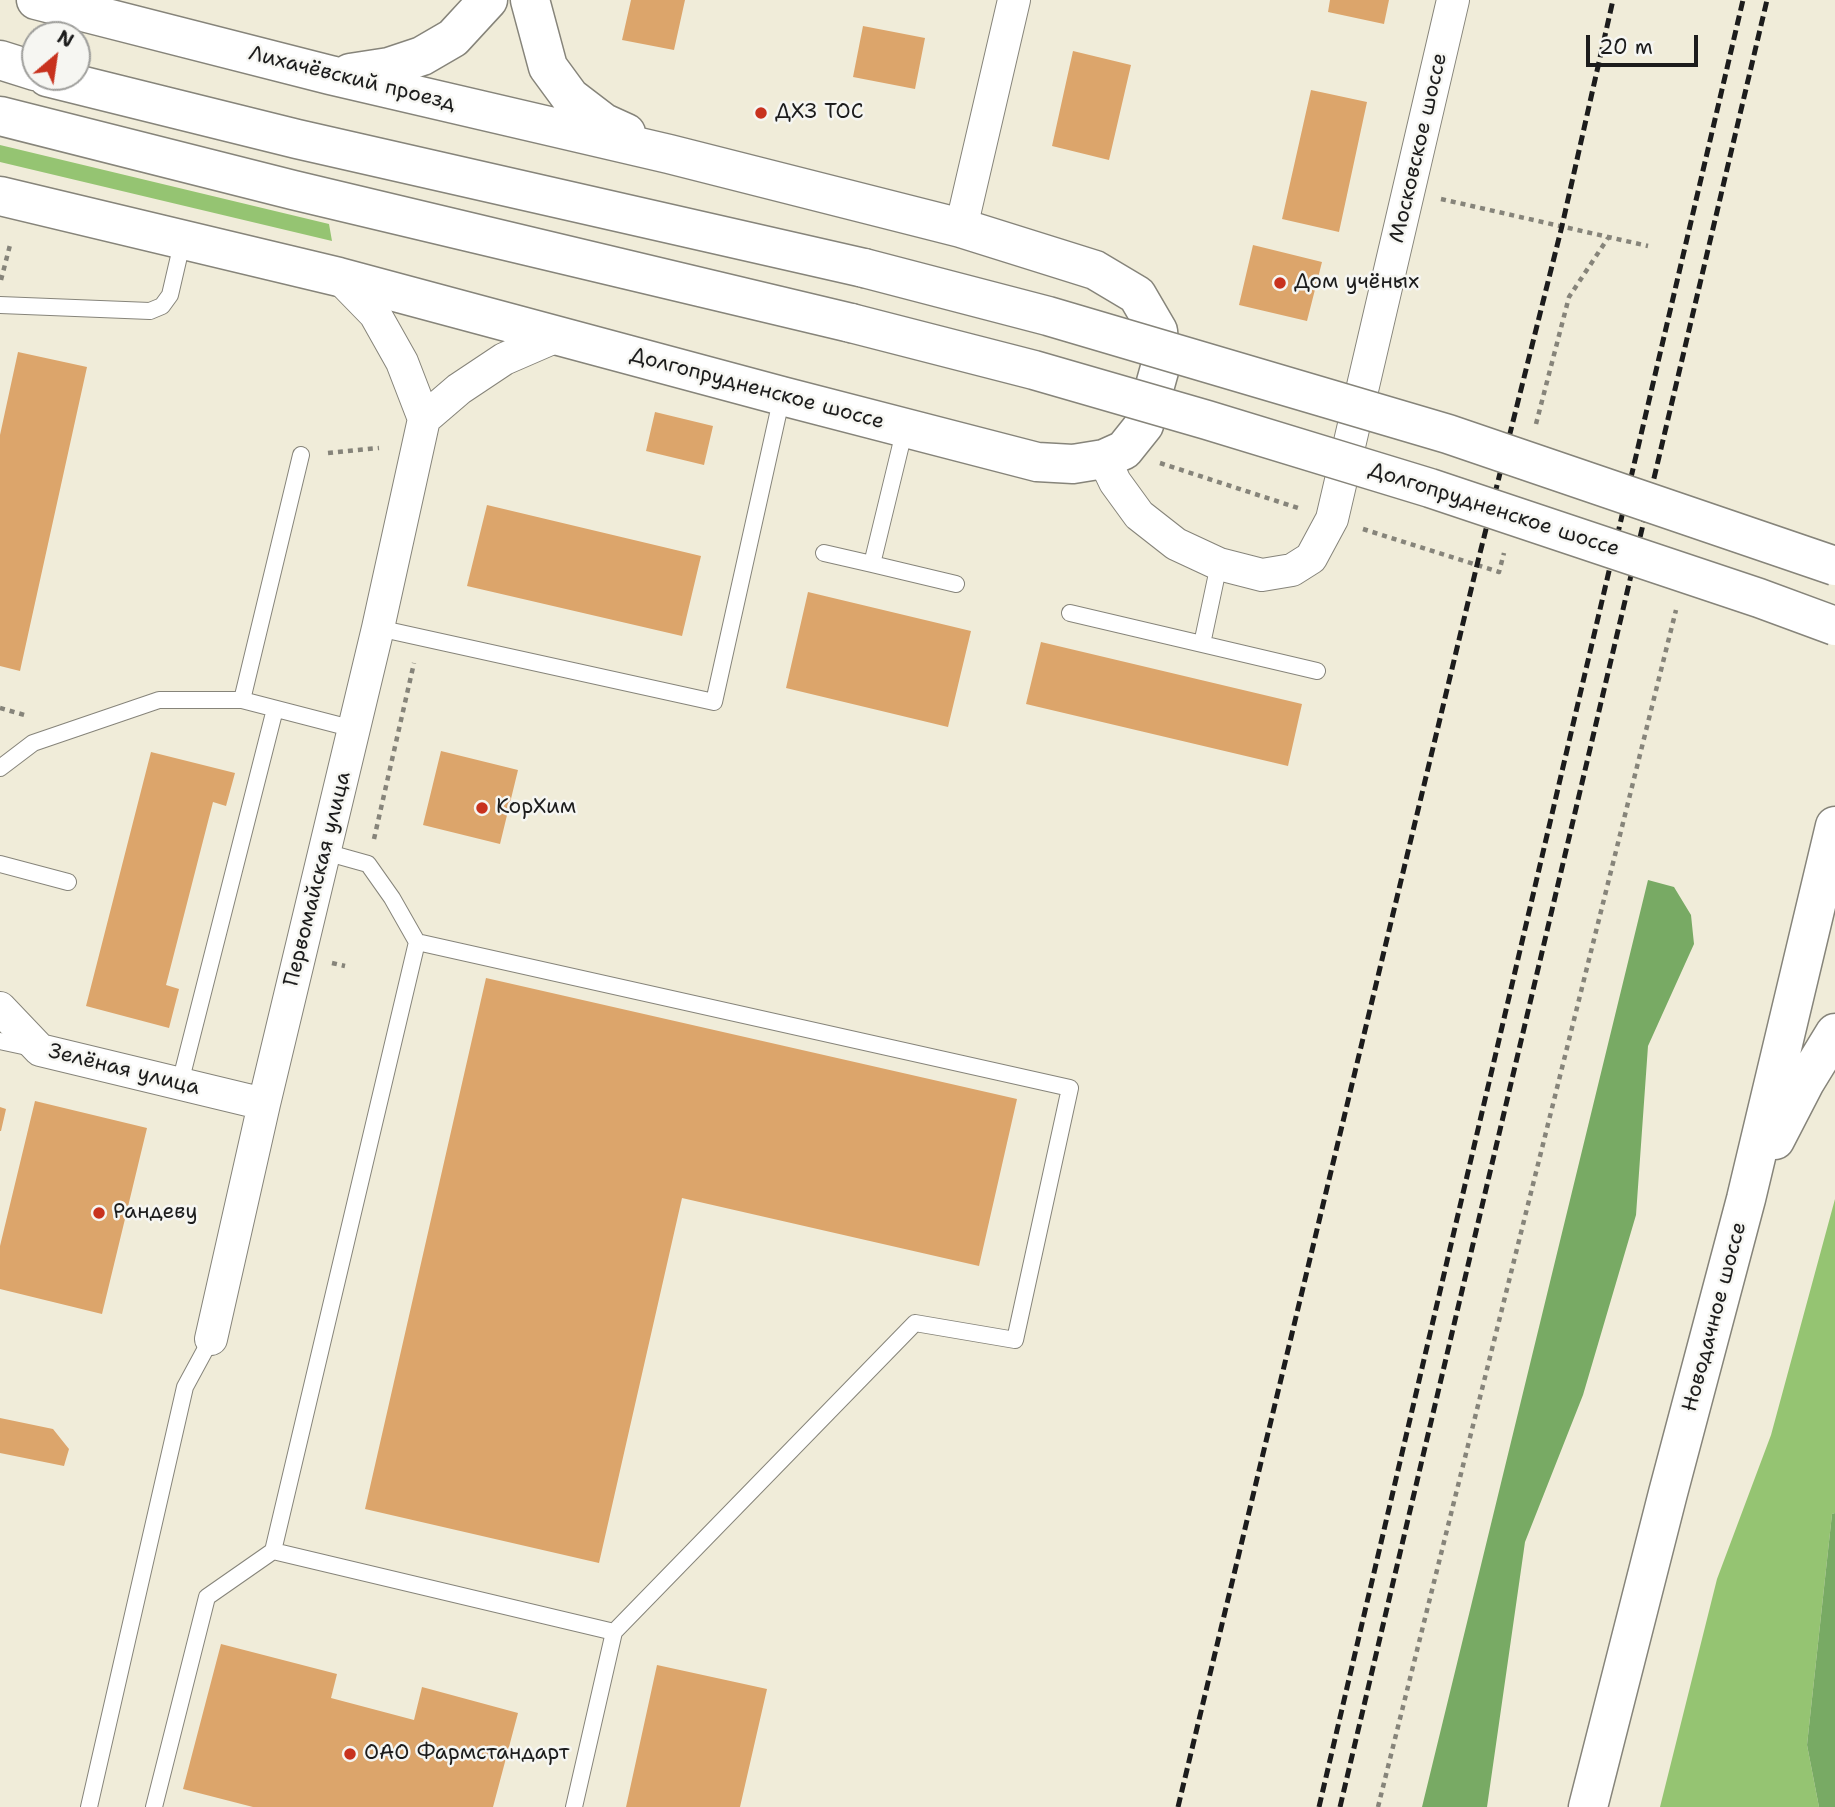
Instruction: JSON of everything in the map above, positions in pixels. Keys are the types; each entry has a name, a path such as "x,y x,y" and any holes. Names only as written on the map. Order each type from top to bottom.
{"main road":[{"name":"Лихачёвский проезд","path":"36,0 330,75 669,154"},
{"path":"330,75 389,67 422,56 453,38 488,0"},
{"path":"530,0 548,67 570,97 604,123 669,154"},
{"path":"0,60 21,68"},
{"path":"0,66 21,70"},
{"path":"91,88 297,139 864,268 1048,316 1448,434 1835,566"},
{"name":"Долгопрудненское шоссе","path":"0,116 293,190 851,323 1047,374 1430,488 1835,626"},
{"name":"Долгопрудненское шоссе","path":"0,196 339,277 1037,462 1073,464 1104,458 1124,450 1144,425 1161,364 1158,331 1138,295 1095,270 961,228 669,154"},
{"name":"Новодачное шоссе","path":"1588,1807 1746,1199 1832,850"},
{"path":"1746,1199 1805,1082 1835,1033"}],"street":[{"path":"961,228 1014,0"},
{"name":"Московское шоссе","path":"1104,458 1115,482 1139,515 1176,544 1219,564 1262,575 1292,570 1311,558 1332,519 1453,0"},
{"path":"339,277 375,314 402,362 424,419 459,388 505,359 557,336"},
{"name":"Первомайская улица","path":"211,1339 264,1104 378,628 424,419"},
{"name":"Зелёная улица","path":"0,1008 40,1050 264,1104"}],"lane":[{"path":"0,305 150,311 162,306 170,295 183,239"},
{"path":"378,628 714,702 782,396"},
{"path":"872,564 905,428"},
{"path":"242,700 301,455"},
{"path":"824,553 956,584"},
{"path":"1202,644 1219,564"},
{"path":"1070,613 1317,671"},
{"path":"0,768 33,743 159,700 242,700 354,729"},
{"path":"180,1083 275,709"},
{"path":"154,1807 206,1597 273,1551 417,942 392,898 368,864 325,852"},
{"path":"0,864 68,882"},
{"path":"417,942 1070,1088 1015,1340 915,1323 614,1632 574,1807"},
{"path":"0,1041 40,1050"},
{"path":"89,1807 185,1387 211,1339"},
{"path":"273,1551 614,1632"}],"path":[{"path":"1409,192 1648,246"},
{"path":"1536,425 1569,297 1608,238"},
{"path":"0,284 10,245"},
{"path":"301,455 379,448"},
{"path":"1378,1807 1676,609"},
{"path":"368,864 420,638"}],"green space":[{"path":"0,145 329,224 332,241 0,162"},
{"path":"1648,880 1674,887 1691,915 1694,944 1648,1046 1636,1215 1583,1395 1525,1542 1487,1807 1422,1807"},
{"path":"1835,1199 1835,1513 1832,1514 1807,1745 1819,1807 1660,1807 1717,1579 1771,1435"},
{"path":"1835,1513 1835,1807 1819,1807 1807,1745 1832,1514"}],"building":[{"path":"631,0 685,0 674,50 622,40"},
{"path":"1330,0 1389,0 1384,24 1328,12"},
{"path":"863,26 925,38 915,89 853,77"},
{"path":"1073,51 1131,65 1109,160 1052,146"},
{"path":"1311,90 1367,102 1339,232 1282,219"},
{"name":"Дом учёных","path":"1253,245 1322,262 1307,321 1239,305"},
{"path":"18,352 87,367 20,671 0,666 0,435"},
{"path":"655,412 713,426 704,465 646,451"},
{"path":"487,505 701,556 682,636 467,586"},
{"path":"808,592 971,631 948,727 786,688"},
{"path":"1041,642 1302,704 1288,766 1026,704"},
{"path":"441,751 518,770 500,844 423,825"},
{"path":"151,752 235,773 226,806 213,802 166,985 179,989 169,1028 86,1006"},
{"path":"486,978 1017,1099 979,1266 682,1198 599,1563 365,1509"},
{"path":"35,1101 147,1128 102,1314 0,1289 0,1246"},
{"path":"0,1107 6,1109 1,1131 0,1131"},
{"path":"0,1418 53,1429 69,1449 64,1466 0,1453"},
{"name":"ОАО Фармстандарт","path":"221,1644 337,1674 331,1698 414,1720 422,1687 518,1713 493,1807 253,1807 183,1789"},
{"path":"657,1665 767,1689 740,1807 626,1807"}],"railway":[{"path":"1178,1807 1477,565 1562,226 1613,0"},
{"path":"1319,1807 1743,0"},
{"path":"1340,1807 1767,0"}],"place":[{"name":"ДХЗ ТОС","path":"761,113"},
{"name":"Дом учёных","path":"1280,283"},
{"name":"КорХим","path":"482,808"},
{"name":"Рандеву","path":"99,1213"},
{"name":"ОАО Фармстандарт","path":"350,1754"}]}
